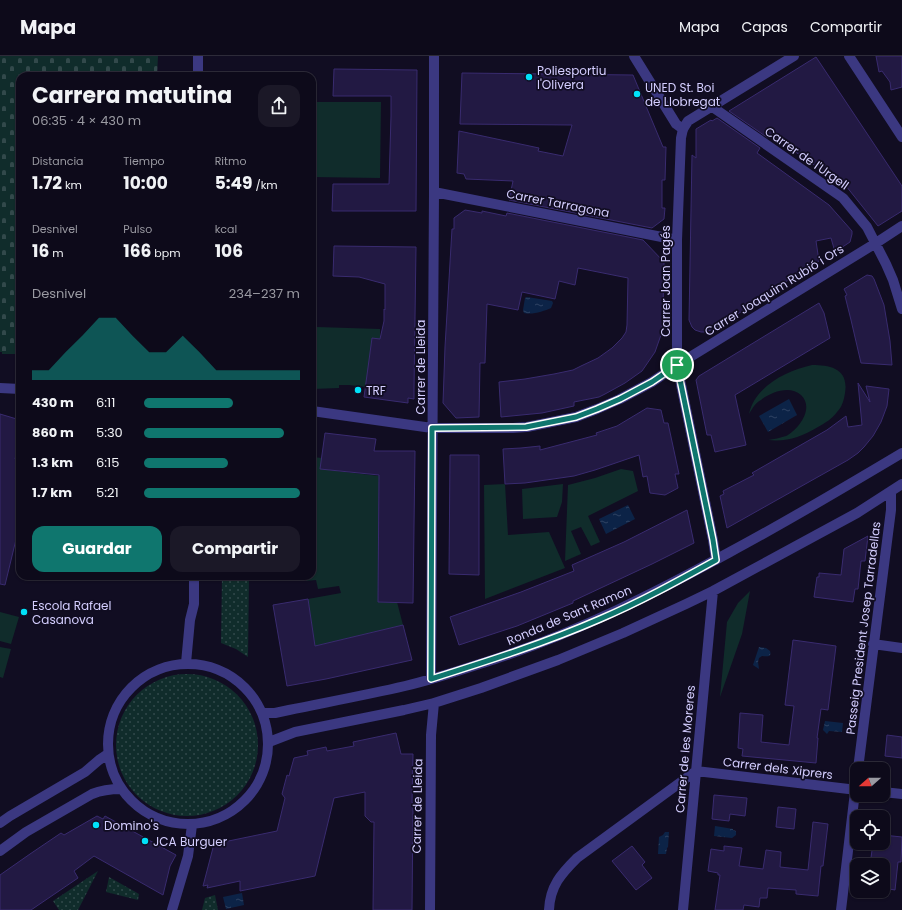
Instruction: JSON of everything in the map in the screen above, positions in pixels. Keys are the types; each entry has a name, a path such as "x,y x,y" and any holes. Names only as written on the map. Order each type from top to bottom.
{"street":[{"path":"198,56 198,72"},
{"name":"Carrer de Lleida","path":"431,679 434,56"},
{"path":"634,56 676,124 685,125 712,106 794,56"},
{"path":"849,56 902,137"},
{"name":"Carrer de l'Urgell","path":"712,106 842,198 867,227 876,243 893,280 902,309"},
{"name":"Carrer Joan Pagés","path":"685,125 681,138 677,240 677,365 716,560"},
{"name":"Carrer Tarragona","path":"434,192 677,240"},
{"name":"Carrer Joaquim Rubió i Ors","path":"316,412 432,428 526,427 576,417 620,399 652,382 902,226"},
{"path":"0,388 16,389"},
{"name":"Ronda de Sant Ramon","path":"262,713 275,713 405,686 431,679 499,658 600,619 716,560 843,489 902,453"},
{"path":"269,742 295,732 434,703 481,688 558,660 623,633 713,591 857,513 902,484"},
{"name":"Passeig President Josep Tarradellas","path":"859,762 891,510 891,491"},
{"path":"186,664 190,620 194,604 194,580"},
{"name":"Carrer de les Moreres","path":"683,910 713,591"},
{"path":"873,644 902,648"},
{"path":"186,664 205,665 223,672 232,676 253,696 262,713 267,727 269,742 266,764 262,775 257,786 243,803 224,816 214,820 192,825 181,825 152,816 134,804 121,789 112,772 108,754 108,746 109,730 113,715 120,701 130,688 142,678 156,670 170,665 186,664"},
{"name":"Carrer de Lleida","path":"430,910 431,735 434,703"},
{"path":"0,823 86,772 108,754"},
{"path":"549,910 551,893 564,870 577,858 696,771"},
{"name":"Carrer dels Xiprers","path":"696,771 850,789"},
{"path":"0,851 26,832 92,794 101,790 121,789"},
{"path":"890,793 902,794"},
{"path":"841,910 854,802"},
{"path":"172,910 188,856 192,825"}],"green space":[{"path":"0,56 158,56 157,72 16,72 16,354 2,354 2,352 0,352"},
{"path":"316,102 381,102 380,178 316,177"},
{"path":"317,327 380,329 380,339 372,339 366,387 339,385 339,388 316,389"},
{"path":"812,365 826,366 837,370 844,378 846,385 845,393 840,408 828,421 806,434 788,439 768,440 786,436 800,424 806,412 805,400 797,392 786,390 775,392 765,397 755,404 749,414 752,404 758,395 773,381 792,371"},
{"path":"316,457 322,458 320,469 379,476 378,602 397,602 403,625 315,646 308,599 341,593 339,586 318,589 316,580"},
{"path":"621,469 633,471 638,491 588,516 600,542 591,546 581,527 571,531 581,554 565,561 568,485"},
{"path":"505,484 508,535 549,532 565,568 485,599 484,485"},
{"path":"563,484 562,502 557,517 523,519 522,489"},
{"path":"222,580 249,580 248,657 236,649 221,643"},
{"path":"750,591 742,634 720,697 727,622 738,603"},
{"path":"0,612 19,617 11,644 0,641"},
{"path":"0,647 11,649 3,678 0,677"},
{"path":"180,674 194,674 221,682 242,700 253,718 257,731 257,759 250,779 232,800 221,808 208,813 194,816 180,816 153,808 132,790 124,779 119,766 116,752 116,738 124,711 142,690 153,682 166,677"},
{"path":"98,871 78,910 59,910 53,901"},
{"path":"109,877 139,894 138,900 106,892"},
{"path":"215,895 218,910 202,910 205,898"}],"water":[{"path":"527,297 552,301 553,303 551,308 535,313 524,313 525,298"},
{"path":"789,399 797,415 768,432 759,416"},
{"path":"628,505 635,519 606,534 599,519"},
{"path":"759,647 766,648 770,651 770,655 759,658 759,669 753,665"},
{"path":"825,721 843,723 842,732 829,731 827,734 823,730"},
{"path":"715,826 733,829 736,831 736,835 732,838 714,836"},
{"path":"665,832 669,832 666,854 658,854 659,837"},
{"path":"242,893 244,905 226,909 223,897"}],"building":[{"path":"876,56 902,56 902,87 891,90 890,82 882,71 879,72"},
{"path":"816,57 902,186 902,211 878,226 846,186 770,134 768,138 729,111"},
{"path":"334,69 417,70 416,211 332,211 333,184 389,184 391,116 391,96 333,96"},
{"path":"462,73 633,75 663,147 666,147 665,180 662,180 662,208 665,208 664,219 652,228 509,200 513,181 466,179 464,174 457,173 459,131 539,148 538,151 563,156 572,125 460,124"},
{"path":"717,118 760,148 757,153 829,205 852,231 852,234 850,242 835,252 831,238 816,241 819,261 774,289 775,291 713,329 706,332 701,332 692,327 689,320 692,155 696,158 696,129"},
{"path":"465,210 482,213 482,211 506,216 507,213 643,240 664,262 664,274 662,332 655,352 642,371 625,383 599,397 574,402 574,406 542,413 501,417 499,382 525,379 573,370 598,358 612,348 626,332 628,278 578,268 575,285 559,281 555,299 522,292 518,310 487,304 485,363 480,363 479,417 456,418 443,403 445,347 452,229 454,229 454,218"},
{"path":"334,246 416,247 414,399 408,398 408,403 364,397 372,338 380,339 384,321 385,284 359,277 333,276"},
{"path":"867,275 872,276 874,279 884,305 892,365 861,363 845,296 847,295 844,289"},
{"path":"819,303 824,313 830,338 735,395 746,445 715,452 711,435 707,435 696,380 699,376"},
{"path":"858,383 870,402 866,386 889,389 887,406 881,422 873,436 864,447 848,460 727,528 720,496 724,494 723,491 754,475 752,473 827,430 846,416 848,427 862,425"},
{"path":"647,408 661,410 664,423 668,423 679,474 675,474 678,488 665,495 650,493 647,476 643,477 639,455 574,476 525,483 505,484 503,449 540,446 540,450 597,435 596,433 617,426"},
{"path":"0,414 16,419 16,540 5,585 0,584"},
{"path":"325,433 376,439 374,451 415,451 413,603 378,602 379,475 320,469"},
{"path":"450,455 479,455 479,575 449,574"},
{"path":"687,510 694,543 573,601 573,603 517,626 459,645 450,617 521,592 574,571 572,565 624,542"},
{"path":"868,536 865,561 861,561 858,589 855,589 853,602 814,597 819,573 841,575 844,549"},
{"path":"308,599 315,646 403,625 412,660 287,686 273,605"},
{"path":"793,640 836,646 828,710 821,709 817,738 816,763 742,756 743,749 738,748 740,713 763,715 761,742 789,745 794,706 785,705"},
{"path":"396,733 401,754 413,754 412,910 373,910 374,822 371,822 365,816 365,792 334,798 315,876 240,891 240,881 207,888 208,885 203,886 214,844 277,831 285,798 282,794 287,775 289,776 294,758 308,755 307,751 326,747 327,751 354,746 353,742"},
{"path":"887,735 902,737 902,758 885,756"},
{"path":"714,795 747,798 745,816 730,814 729,821 712,819"},
{"path":"778,807 796,809 794,829 776,827"},
{"path":"97,816 103,819 105,816 176,855 170,866 163,895 94,856 74,871 78,878 31,910 0,910 0,875 61,833 64,835"},
{"path":"813,822 828,824 818,896 796,894 796,890 768,888 767,898 760,898 759,907 744,905 743,910 715,910 720,875 718,875 718,873 708,871 711,849 724,851 724,846 742,848 739,866 763,869 766,850 781,852 780,867 808,870"},
{"path":"890,836 902,837 901,862 898,862 895,890 890,889 890,858 871,858 872,850 890,850"},
{"path":"632,846 645,862 642,865 652,878 636,890 612,861"}],"place":[{"name":"Poliesportiu l'Olivera","path":"529,77"},
{"name":"UNED St. Boi de Llobregat","path":"637,94"},
{"name":"TRF","path":"358,390"},
{"name":"Escola Rafael Casanova","path":"24,612"},
{"name":"Domino's","path":"96,825"},
{"name":"JCA Burguer","path":"145,841"}],"route":[{"path":"677,365 716,560 600,619 499,658 431,679 432,428 513,428 538,425 576,417 620,399 652,382 677,365"}]}
